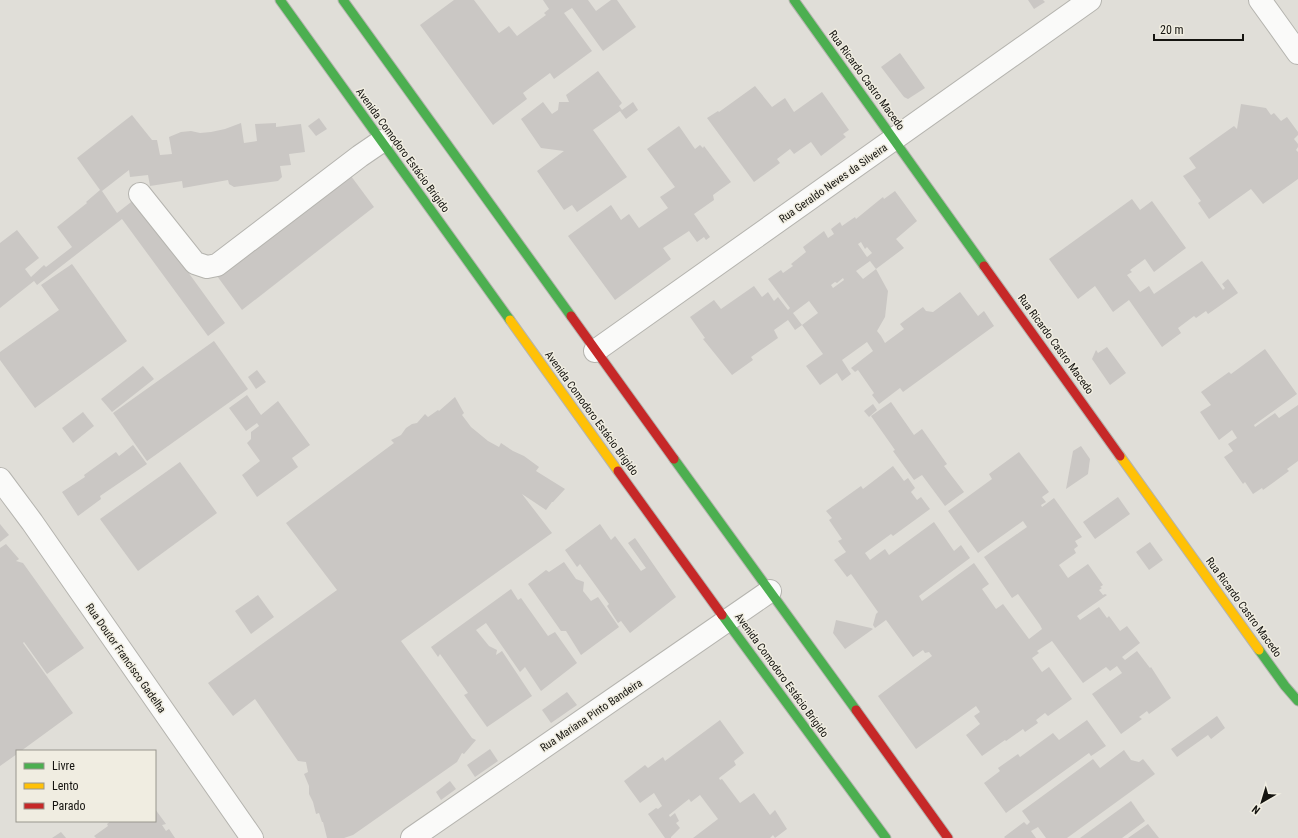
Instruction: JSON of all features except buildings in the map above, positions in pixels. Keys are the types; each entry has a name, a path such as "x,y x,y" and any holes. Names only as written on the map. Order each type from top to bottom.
{"main road":[{"name":"Avenida Comodoro Estácio Brigido","path":"280,0 727,622 886,838"},
{"path":"343,0 948,838"},
{"name":"Rua Ricardo Castro Macedo","path":"794,0 895,139 1285,686 1298,701"}],"street":[{"name":"Rua Geraldo Neves da Silveira","path":"595,351 1090,0"},
{"path":"1260,0 1298,53"},
{"path":"140,194 195,263 207,268 217,265 360,156 382,142"},
{"name":"Rua Doutor Francisco Gadelha","path":"0,479 252,838"},
{"name":"Rua Mariana Pinto Bandeira","path":"412,838 770,591"}],"traffic: fast":[{"path":"280,0 510,320"},
{"path":"343,0 571,316"},
{"path":"794,0 984,266"},
{"path":"674,459 856,710"},
{"path":"722,615 886,838"},
{"path":"1259,650 1285,686 1298,701"}],"traffic: slow":[{"path":"510,320 618,471"},
{"path":"1120,456 1259,650"}],"traffic: jam":[{"path":"984,266 1120,456"},
{"path":"571,316 674,459"},
{"path":"618,471 722,615"},
{"path":"856,710 948,838"}]}
